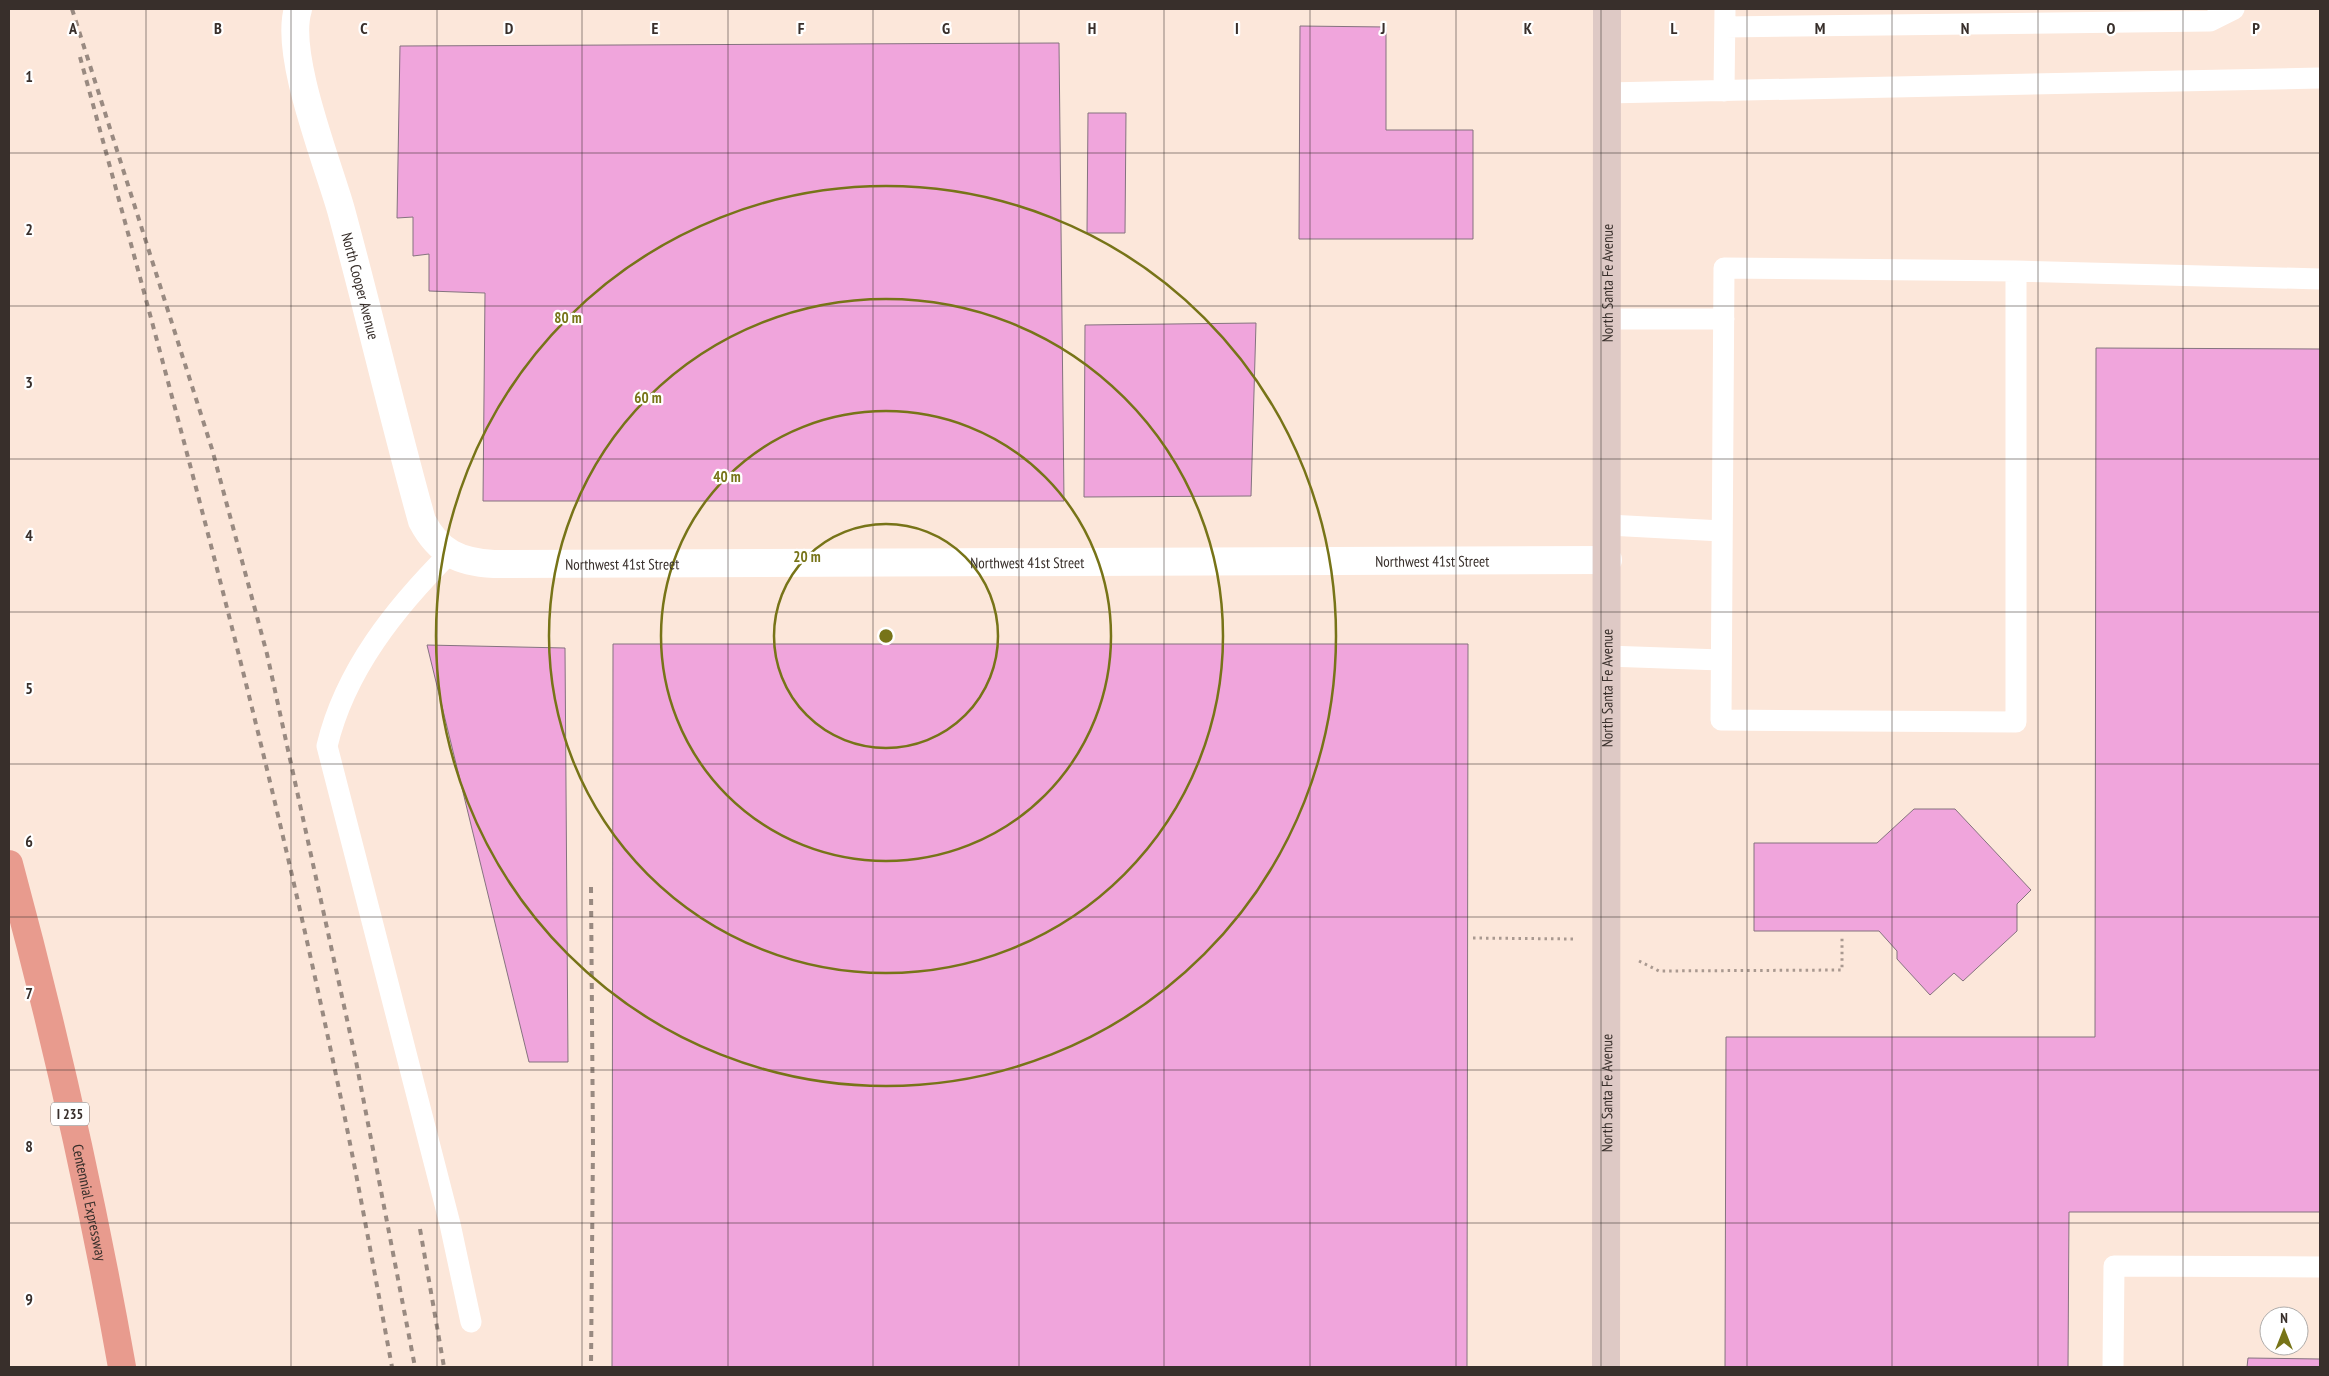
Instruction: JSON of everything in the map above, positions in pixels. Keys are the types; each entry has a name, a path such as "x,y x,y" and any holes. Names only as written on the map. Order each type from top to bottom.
{"highway":[{"name":"Centennial Expressway","path":"9,864 30,941 99,1236 122,1367"}],"main road":[{"name":"North Santa Fe Avenue","path":"1606,1367 1607,9"}],"street":[{"name":"North Cooper Avenue","path":"298,9 294,22 299,68 340,209 418,508 428,533 437,544 450,553"},
{"name":"Northwest 41st Street","path":"450,553 472,563 494,564 1608,560"}],"lane":[{"path":"1724,91 1725,18 2210,21 2234,9"},
{"path":"1607,93 2320,78"},
{"path":"2016,270 2016,722 1721,720 1724,268 2016,270 2320,279"},
{"path":"1607,318 1724,319"},
{"path":"1608,525 1722,531"},
{"path":"450,553 410,594 358,668 334,716 327,746 450,1224 471,1322"},
{"path":"1607,656 1722,660"},
{"path":"2113,1367 2114,1266 2320,1267"}],"path":[{"path":"1473,938 1568,937 1607,947 1659,971 1842,970 1842,936"}],"building":[{"path":"1300,26 1386,27 1386,130 1473,130 1473,239 1299,239"},
{"path":"1059,43 1064,501 483,501 485,293 429,291 429,254 413,256 413,217 397,218 400,46"},
{"path":"1088,113 1126,113 1125,233 1087,233"},
{"path":"1256,323 1251,496 1084,497 1085,325"},
{"path":"2096,348 2320,349 2320,1212 2069,1212 2068,1367 1725,1367 1726,1037 2095,1037"},
{"path":"613,644 1468,644 1467,1367 612,1367"},
{"path":"427,645 565,648 568,1062 529,1062"},
{"path":"1914,809 1955,809 2031,890 2017,904 2017,931 1963,981 1954,973 1930,995 1897,959 1897,951 1879,931 1754,931 1754,843 1877,843"},
{"path":"2248,1358 2320,1359 2320,1367 2247,1367"}],"railway":[{"path":"72,9 212,449 267,654 355,1056 415,1367"},
{"path":"80,57 214,557 276,808 341,1099 392,1367"},
{"path":"591,887 593,1145 591,1367"},
{"path":"420,1229 444,1367"}]}
